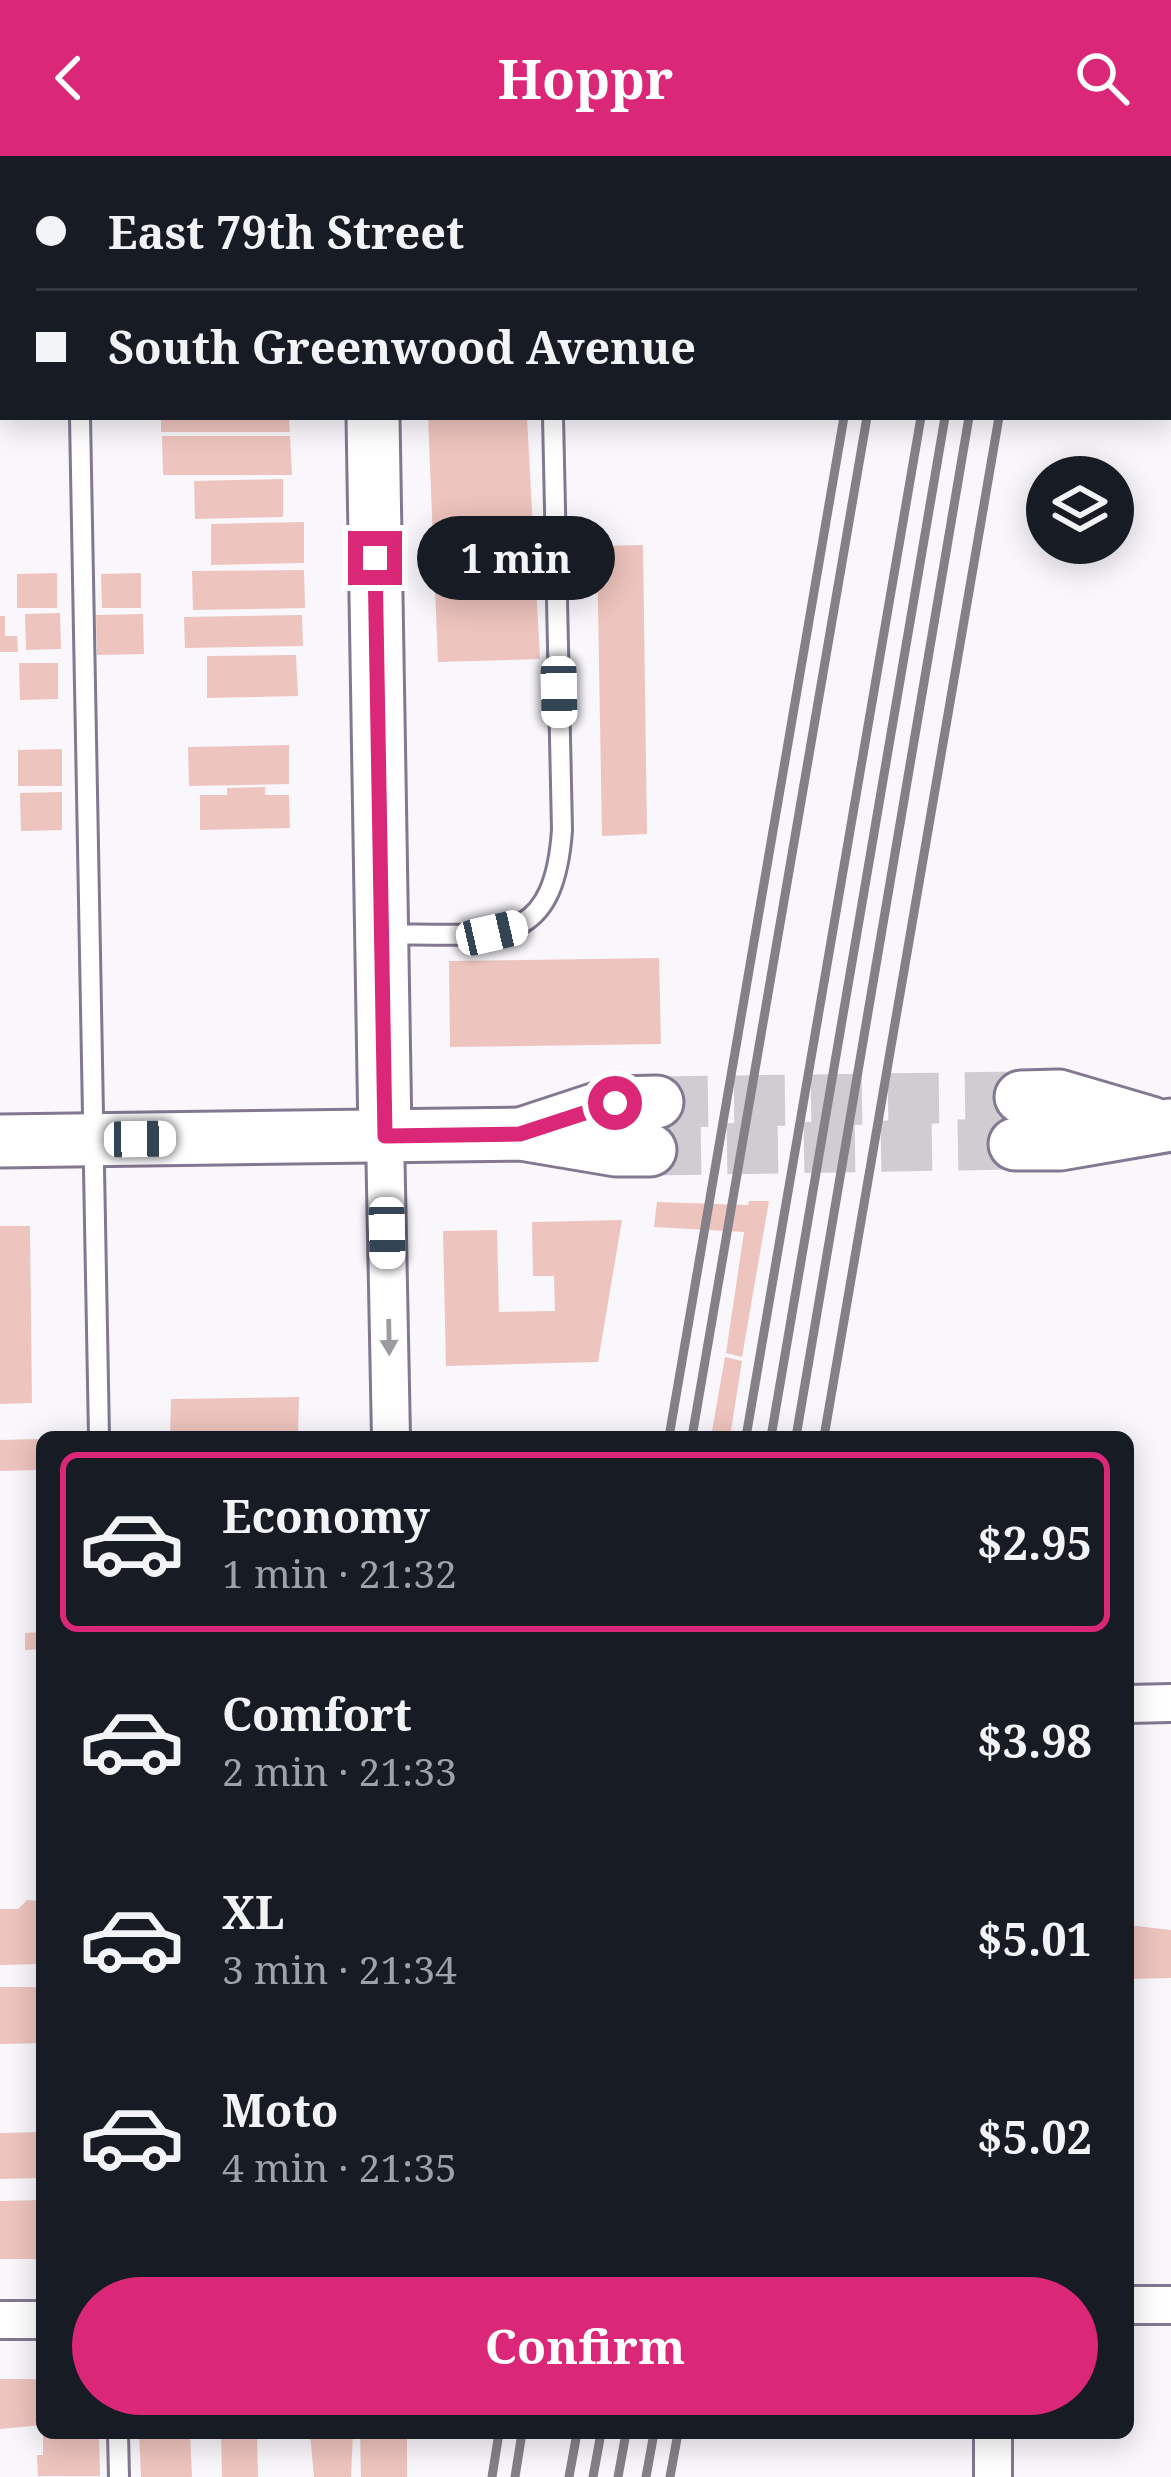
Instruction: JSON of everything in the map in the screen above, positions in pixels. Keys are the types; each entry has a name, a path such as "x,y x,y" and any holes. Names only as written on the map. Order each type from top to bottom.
{"main road":[{"path":"373,420 385,1136"},
{"path":"1018,1120 1059,1096 1164,1125"},
{"path":"0,1141 520,1134 615,1103 653,1126"}],"street":[{"path":"385,1136 391,1431"},
{"path":"1134,1704 1171,1703"},
{"path":"1134,2305 1171,2305"},
{"path":"0,2320 36,2320"},
{"path":"993,2439 993,2477"}],"lane":[{"path":"80,420 99,1431"},
{"path":"382,936 492,933 517,927 541,910 553,890 562,830 553,420"},
{"path":"118,2439 119,2477"}],"building":[{"path":"161,420 289,420 290,432 161,432"},
{"path":"428,420 527,420 540,659 438,662"},
{"path":"162,436 290,436 292,475 163,475"},
{"path":"283,479 283,517 195,519 194,481"},
{"path":"304,522 304,563 211,565 211,524"},
{"path":"643,545 647,834 602,836 597,546"},
{"path":"304,570 305,608 193,610 192,571"},
{"path":"57,573 57,608 17,608 17,574"},
{"path":"141,573 141,608 102,608 101,574"},
{"path":"60,613 61,649 26,650 25,614"},
{"path":"143,614 144,654 97,655 96,615"},
{"path":"302,615 303,646 185,648 184,617"},
{"path":"0,616 5,616 5,636 17,636 18,652 0,652"},
{"path":"296,655 298,696 207,698 207,656"},
{"path":"19,663 58,663 58,699 20,700"},
{"path":"289,745 289,784 189,786 188,747"},
{"path":"62,749 62,786 18,786 18,750"},
{"path":"265,787 265,795 289,795 290,828 200,830 200,795 227,795 227,788"},
{"path":"62,792 62,830 21,831 20,793"},
{"path":"659,958 661,1044 450,1047 449,961"},
{"path":"749,1201 769,1201 742,1357 726,1353 744,1232 654,1227 657,1202 748,1205"},
{"path":"622,1220 598,1362 446,1366 443,1231 497,1230 499,1312 555,1311 554,1276 533,1276 532,1222"},
{"path":"0,1226 30,1226 32,1403 0,1404"},
{"path":"725,1357 742,1361 731,1431 712,1431"},
{"path":"299,1397 298,1431 170,1431 171,1399"},
{"path":"36,1439 36,1470 0,1471 0,1440"},
{"path":"36,1632 36,1649 25,1650 25,1633"},
{"path":"27,1900 36,1901 36,1964 0,1965 0,1909 18,1909"},
{"path":"1134,1926 1171,1930 1171,1978 1134,1979"},
{"path":"0,1987 36,1987 36,2043 0,2044"},
{"path":"36,2132 36,2178 0,2179 0,2133"},
{"path":"36,2200 36,2259 0,2259 0,2201"},
{"path":"0,2379 36,2379 36,2426 0,2429"},
{"path":"43,2439 99,2439 100,2476 38,2476 37,2455 43,2455"},
{"path":"139,2439 190,2439 192,2477 141,2477"},
{"path":"221,2439 257,2439 258,2477 222,2477"},
{"path":"311,2439 353,2439 351,2477 314,2477"},
{"path":"360,2439 407,2439 407,2477 361,2477"}],"tunnel":[{"path":"657,1102 1021,1097"},
{"path":"650,1150 1015,1144"}],"railway":[{"path":"670,1431 843,420"},
{"path":"693,1431 866,420"},
{"path":"747,1431 920,420"},
{"path":"772,1431 944,420"},
{"path":"797,1431 968,420"},
{"path":"825,1431 998,420"},
{"path":"492,2477 498,2439"},
{"path":"515,2477 521,2439"},
{"path":"569,2477 576,2439"},
{"path":"593,2477 600,2439"},
{"path":"618,2477 625,2439"},
{"path":"646,2477 653,2439"},
{"path":"670,2477 677,2439"}],"route":[{"path":"375,558 385,1136 520,1134 615,1103"}]}
